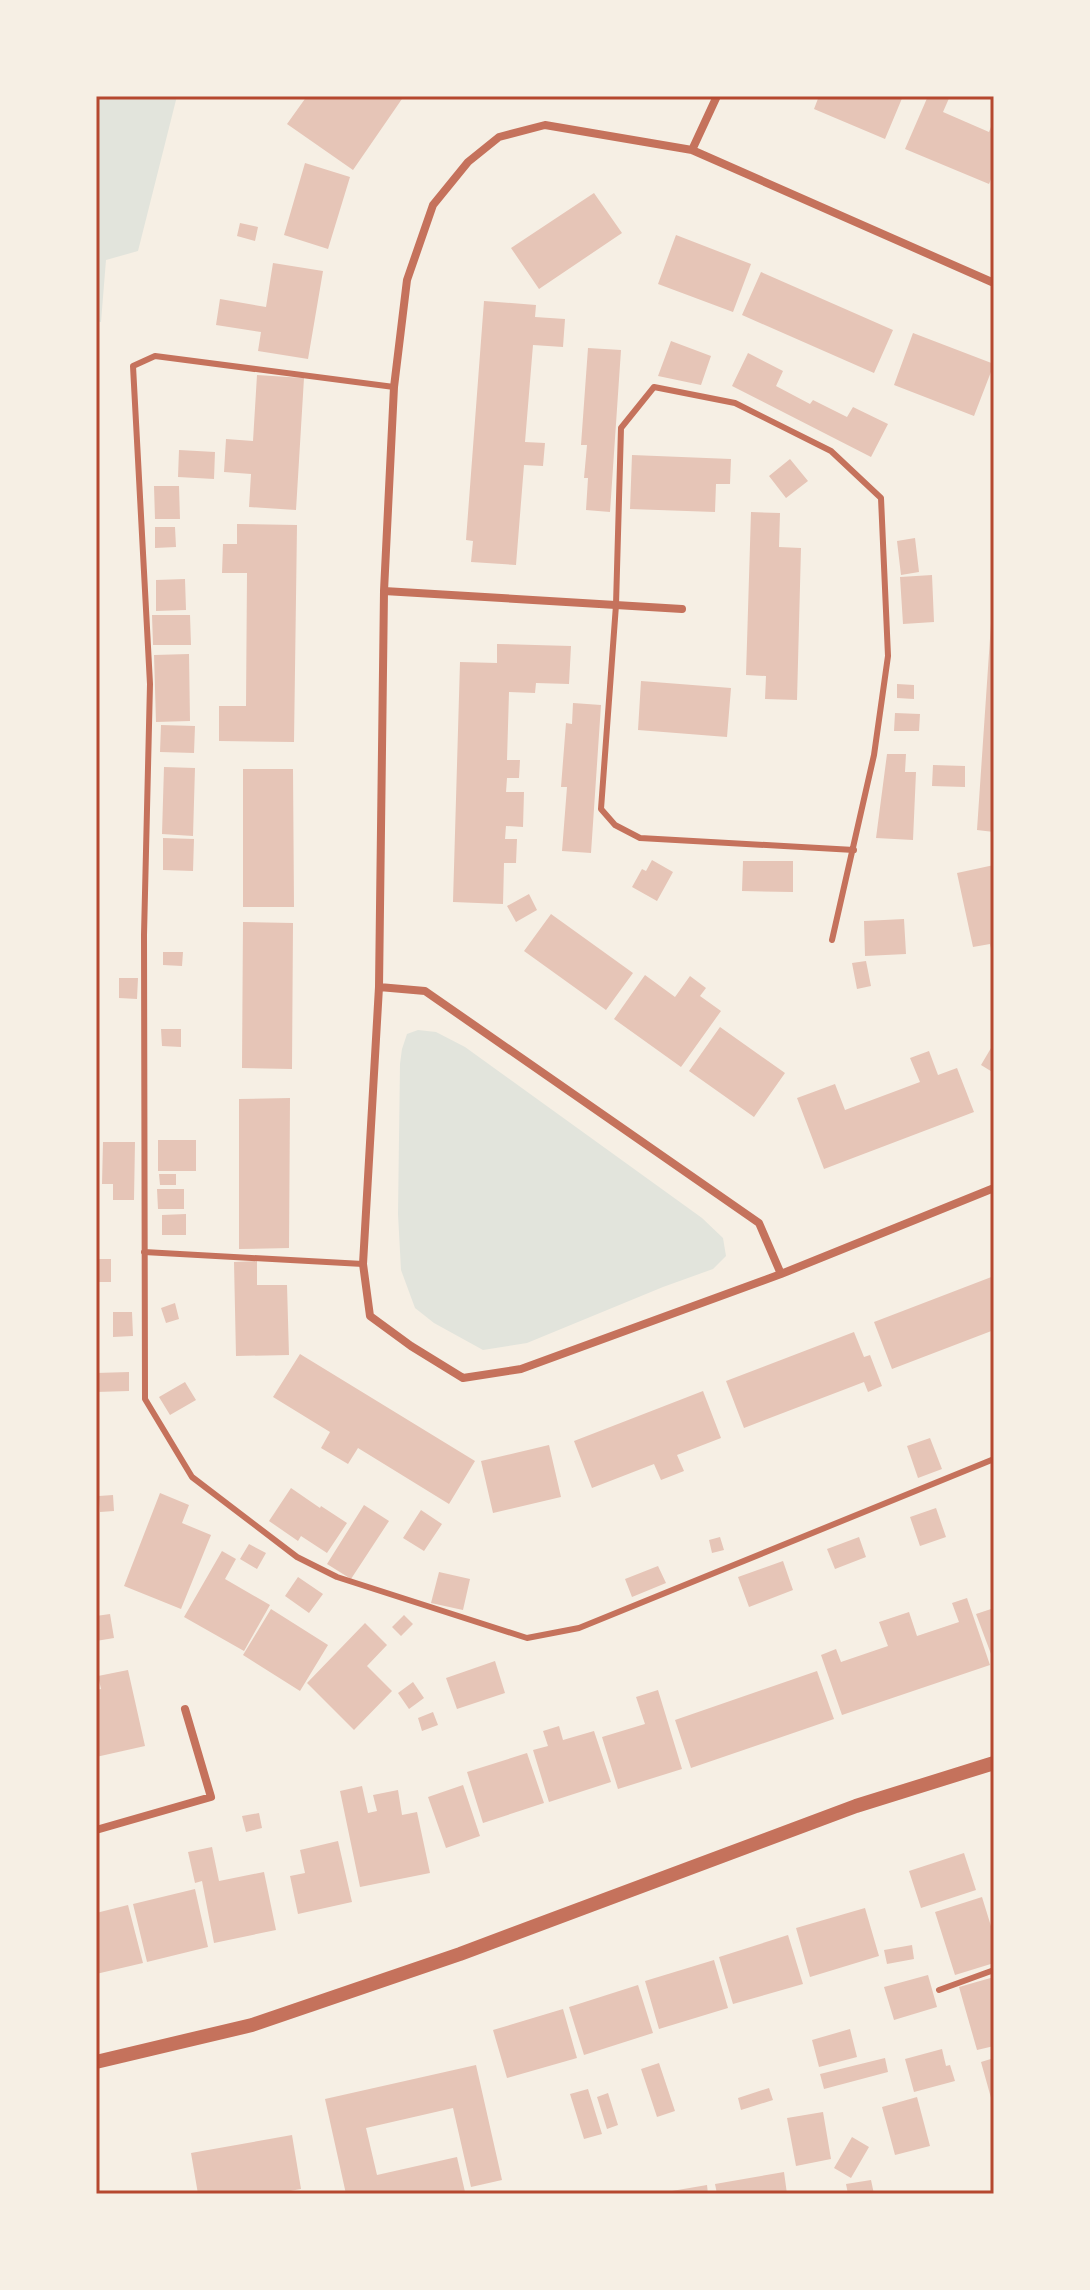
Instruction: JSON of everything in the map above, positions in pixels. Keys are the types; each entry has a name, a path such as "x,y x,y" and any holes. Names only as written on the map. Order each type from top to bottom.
{"street":[{"path":"692,150 717,96"},
{"path":"994,283 692,150 545,125 499,137 468,162 433,205 407,280 394,387 384,591 379,987 363,1264 370,1316 463,1378 521,1369 781,1274 994,1190"},
{"path":"384,591 682,609"},
{"path":"379,987 425,991 759,1223 781,1274"},
{"path":"96,1830 211,1797 185,1709"},
{"path":"96,2062 252,2025 460,1954 856,1806 994,1763"}],"lane":[{"path":"394,387 155,356 133,366 150,684 144,935 145,1399 192,1477 297,1557 337,1577 527,1638 579,1628 994,1459"},
{"path":"832,940 854,850 874,755 888,656 881,498 831,451 735,403 654,387 621,428 616,605 601,809 615,825 640,838 854,850"},
{"path":"144,1252 363,1264"},
{"path":"939,1990 994,1970"}],"shaded area":[{"path":"96,96 177,96 138,251 106,260 101,322 96,321"},
{"path":"418,1030 436,1032 465,1047 702,1218 723,1238 726,1256 713,1269 527,1343 483,1350 434,1323 415,1308 401,1270 398,1214 400,1064 407,1034"}],"building":[{"path":"307,96 404,96 353,170 287,124"},
{"path":"819,96 903,96 885,139 814,109"},
{"path":"928,96 950,96 943,112 989,132 994,119 994,172 989,184 905,149"},
{"path":"305,163 350,177 328,249 284,235"},
{"path":"594,193 622,233 539,289 511,248"},
{"path":"240,223 258,227 255,241 237,236"},
{"path":"676,235 751,264 733,312 658,284"},
{"path":"273,263 323,271 308,359 258,351 261,332 216,325 220,299 266,307"},
{"path":"761,272 893,330 874,373 742,315"},
{"path":"484,301 536,305 535,317 565,319 563,347 533,345 525,442 545,443 543,466 524,465 516,565 471,562 473,541 466,540"},
{"path":"913,333 994,364 974,416 894,385"},
{"path":"671,341 711,356 701,385 658,376"},
{"path":"588,348 621,350 610,512 586,510 588,478 584,478 587,445 581,445"},
{"path":"748,353 783,371 776,386 810,404 813,400 847,417 853,407 888,424 871,457 732,386"},
{"path":"257,375 304,378 296,510 249,507 251,474 224,472 226,439 253,441"},
{"path":"179,450 215,452 214,479 178,477"},
{"path":"632,455 731,459 730,484 716,484 715,512 630,509"},
{"path":"790,459 808,481 786,498 769,476"},
{"path":"154,486 179,486 180,519 155,519"},
{"path":"751,512 780,513 779,547 801,548 797,700 765,699 766,676 746,675"},
{"path":"237,524 297,525 294,742 219,741 219,706 246,706 247,573 222,573 223,544 237,544"},
{"path":"155,527 175,527 176,547 155,548"},
{"path":"915,538 919,572 901,575 897,541"},
{"path":"932,575 934,622 903,624 900,577"},
{"path":"185,579 186,610 156,611 156,580"},
{"path":"994,609 994,832 977,830"},
{"path":"152,615 190,615 191,645 153,645"},
{"path":"497,644 571,646 569,684 536,683 535,693 509,692 507,760 520,760 519,778 507,778 506,792 524,792 523,827 506,826 505,839 517,839 516,863 504,863 503,904 453,902 460,662 497,663"},
{"path":"189,654 190,721 156,722 154,655"},
{"path":"641,681 731,688 727,737 638,730"},
{"path":"897,684 914,685 914,699 897,698"},
{"path":"573,703 601,705 591,853 562,851 567,787 561,787 566,723 572,724"},
{"path":"895,713 920,714 919,731 894,731"},
{"path":"161,725 195,726 194,753 160,752"},
{"path":"887,754 906,754 905,772 916,772 913,840 876,838"},
{"path":"933,765 965,766 965,787 932,786"},
{"path":"164,767 195,768 193,836 162,834"},
{"path":"243,769 293,769 294,907 243,907"},
{"path":"163,838 194,839 193,871 163,870"},
{"path":"652,860 673,872 657,901 632,887 642,869 646,871"},
{"path":"743,861 793,861 793,892 742,891"},
{"path":"994,865 993,959 990,944 973,947 957,873"},
{"path":"529,894 537,910 516,922 507,906"},
{"path":"551,914 633,973 606,1010 524,951"},
{"path":"904,919 906,954 865,956 864,921"},
{"path":"243,922 293,923 292,1069 242,1068"},
{"path":"163,952 183,952 182,966 163,965"},
{"path":"866,961 871,986 857,989 852,963"},
{"path":"645,975 675,997 690,976 706,988 700,996 721,1011 681,1067 614,1019"},
{"path":"119,978 138,978 137,999 119,998"},
{"path":"720,1027 785,1073 754,1117 689,1071"},
{"path":"161,1029 181,1029 181,1047 162,1046"},
{"path":"994,1043 994,1073 981,1065"},
{"path":"929,1051 938,1075 957,1068 974,1112 824,1169 797,1098 835,1084 845,1110 920,1082 910,1058"},
{"path":"290,1098 289,1248 239,1249 239,1099"},
{"path":"158,1140 196,1140 196,1171 158,1171"},
{"path":"103,1142 135,1142 134,1200 113,1200 113,1184 102,1184"},
{"path":"159,1174 176,1174 176,1185 160,1185"},
{"path":"157,1189 184,1189 184,1209 158,1209"},
{"path":"186,1214 186,1235 162,1235 162,1215"},
{"path":"96,1259 111,1259 111,1282 96,1282"},
{"path":"257,1261 257,1285 287,1285 289,1355 236,1356 234,1262"},
{"path":"994,1276 994,1330 892,1369 874,1322"},
{"path":"175,1303 179,1319 166,1323 161,1308"},
{"path":"113,1312 132,1312 133,1336 113,1337"},
{"path":"854,1332 864,1357 870,1355 882,1386 868,1392 864,1382 744,1428 726,1381"},
{"path":"300,1354 475,1461 449,1504 358,1448 348,1464 321,1448 330,1432 273,1397"},
{"path":"129,1372 129,1391 96,1392 96,1373"},
{"path":"185,1382 196,1400 170,1415 159,1397"},
{"path":"703,1391 721,1438 677,1455 684,1471 661,1480 654,1464 592,1488 574,1441"},
{"path":"930,1438 942,1469 918,1478 907,1446"},
{"path":"549,1445 561,1497 493,1513 481,1461"},
{"path":"291,1488 347,1523 327,1553 301,1536 298,1541 269,1521"},
{"path":"160,1493 189,1505 182,1523 211,1535 181,1609 124,1586"},
{"path":"113,1495 114,1511 100,1512 99,1496"},
{"path":"364,1505 389,1521 351,1579 327,1564"},
{"path":"936,1508 946,1537 920,1546 910,1517"},
{"path":"421,1510 442,1524 424,1551 403,1538"},
{"path":"720,1537 724,1550 712,1553 709,1540"},
{"path":"859,1537 866,1557 835,1569 827,1549"},
{"path":"249,1544 266,1553 257,1569 240,1559"},
{"path":"222,1551 236,1559 225,1579 270,1605 244,1651 184,1617"},
{"path":"783,1561 793,1590 749,1607 738,1577"},
{"path":"658,1566 666,1583 632,1597 625,1579"},
{"path":"439,1572 470,1579 463,1610 431,1603"},
{"path":"298,1577 323,1594 309,1613 285,1596"},
{"path":"967,1598 990,1665 842,1715 821,1655 836,1649 841,1662 888,1646 879,1622 909,1612 917,1636 959,1622 952,1603"},
{"path":"994,1608 994,1662 976,1614"},
{"path":"271,1609 328,1645 300,1691 243,1655"},
{"path":"110,1614 114,1638 96,1641 96,1616"},
{"path":"404,1615 413,1624 401,1636 392,1627"},
{"path":"365,1623 387,1645 367,1666 392,1691 354,1730 307,1683"},
{"path":"495,1661 505,1693 457,1709 446,1678"},
{"path":"128,1670 145,1746 96,1757 96,1690 101,1689 98,1676"},
{"path":"817,1671 834,1719 691,1768 675,1720"},
{"path":"413,1682 424,1698 409,1709 398,1693"},
{"path":"658,1690 682,1769 618,1789 602,1737 645,1724 636,1697"},
{"path":"433,1712 438,1725 422,1731 418,1718"},
{"path":"559,1726 563,1740 594,1731 611,1782 549,1802 533,1750 548,1746 543,1731"},
{"path":"527,1753 544,1803 483,1823 467,1772"},
{"path":"463,1785 480,1836 446,1848 428,1797"},
{"path":"362,1786 368,1813 377,1811 373,1795 398,1790 402,1815 417,1812 430,1873 360,1887 340,1791"},
{"path":"259,1813 262,1828 246,1832 242,1816"},
{"path":"338,1841 352,1902 298,1914 290,1876 305,1873 300,1850"},
{"path":"212,1847 219,1881 264,1872 276,1930 214,1943 202,1881 195,1883 188,1852"},
{"path":"964,1853 976,1890 921,1908 909,1871"},
{"path":"195,1889 208,1947 147,1962 133,1904"},
{"path":"982,1897 994,1936 994,1963 955,1975 935,1912"},
{"path":"128,1905 143,1963 96,1974 96,1913"},
{"path":"865,1908 879,1956 810,1977 796,1928"},
{"path":"788,1935 803,1984 733,2004 719,1957"},
{"path":"912,1945 914,1959 887,1964 884,1950"},
{"path":"714,1960 728,2008 659,2029 645,1981"},
{"path":"928,1975 937,2007 894,2020 884,1987"},
{"path":"994,1977 994,2046 977,2050 959,1987"},
{"path":"638,1985 653,2033 584,2055 569,2007"},
{"path":"563,2009 577,2058 507,2078 493,2030"},
{"path":"850,2029 857,2057 819,2067 812,2040"},
{"path":"942,2049 946,2066 950,2065 955,2081 914,2092 905,2059"},
{"path":"885,2058 888,2072 824,2089 820,2074"},
{"path":"994,2058 994,2105 993,2105 981,2062"},
{"path":"659,2063 675,2111 657,2117 641,2069"},
{"path":"476,2065 502,2180 471,2187 453,2108 366,2128 377,2175 457,2157 465,2192 346,2194 325,2099"},
{"path":"769,2088 773,2100 741,2110 738,2098"},
{"path":"588,2089 602,2134 584,2139 570,2094"},
{"path":"608,2093 618,2125 607,2129 597,2097"},
{"path":"917,2097 930,2146 895,2155 882,2107"},
{"path":"823,2112 831,2159 796,2166 787,2118"},
{"path":"292,2135 301,2189 273,2194 198,2194 191,2153"},
{"path":"852,2137 869,2147 851,2178 834,2168"},
{"path":"784,2172 787,2194 717,2194 715,2184"},
{"path":"871,2180 874,2194 848,2194 846,2184"},
{"path":"707,2185 708,2194 666,2194 666,2192"}]}
